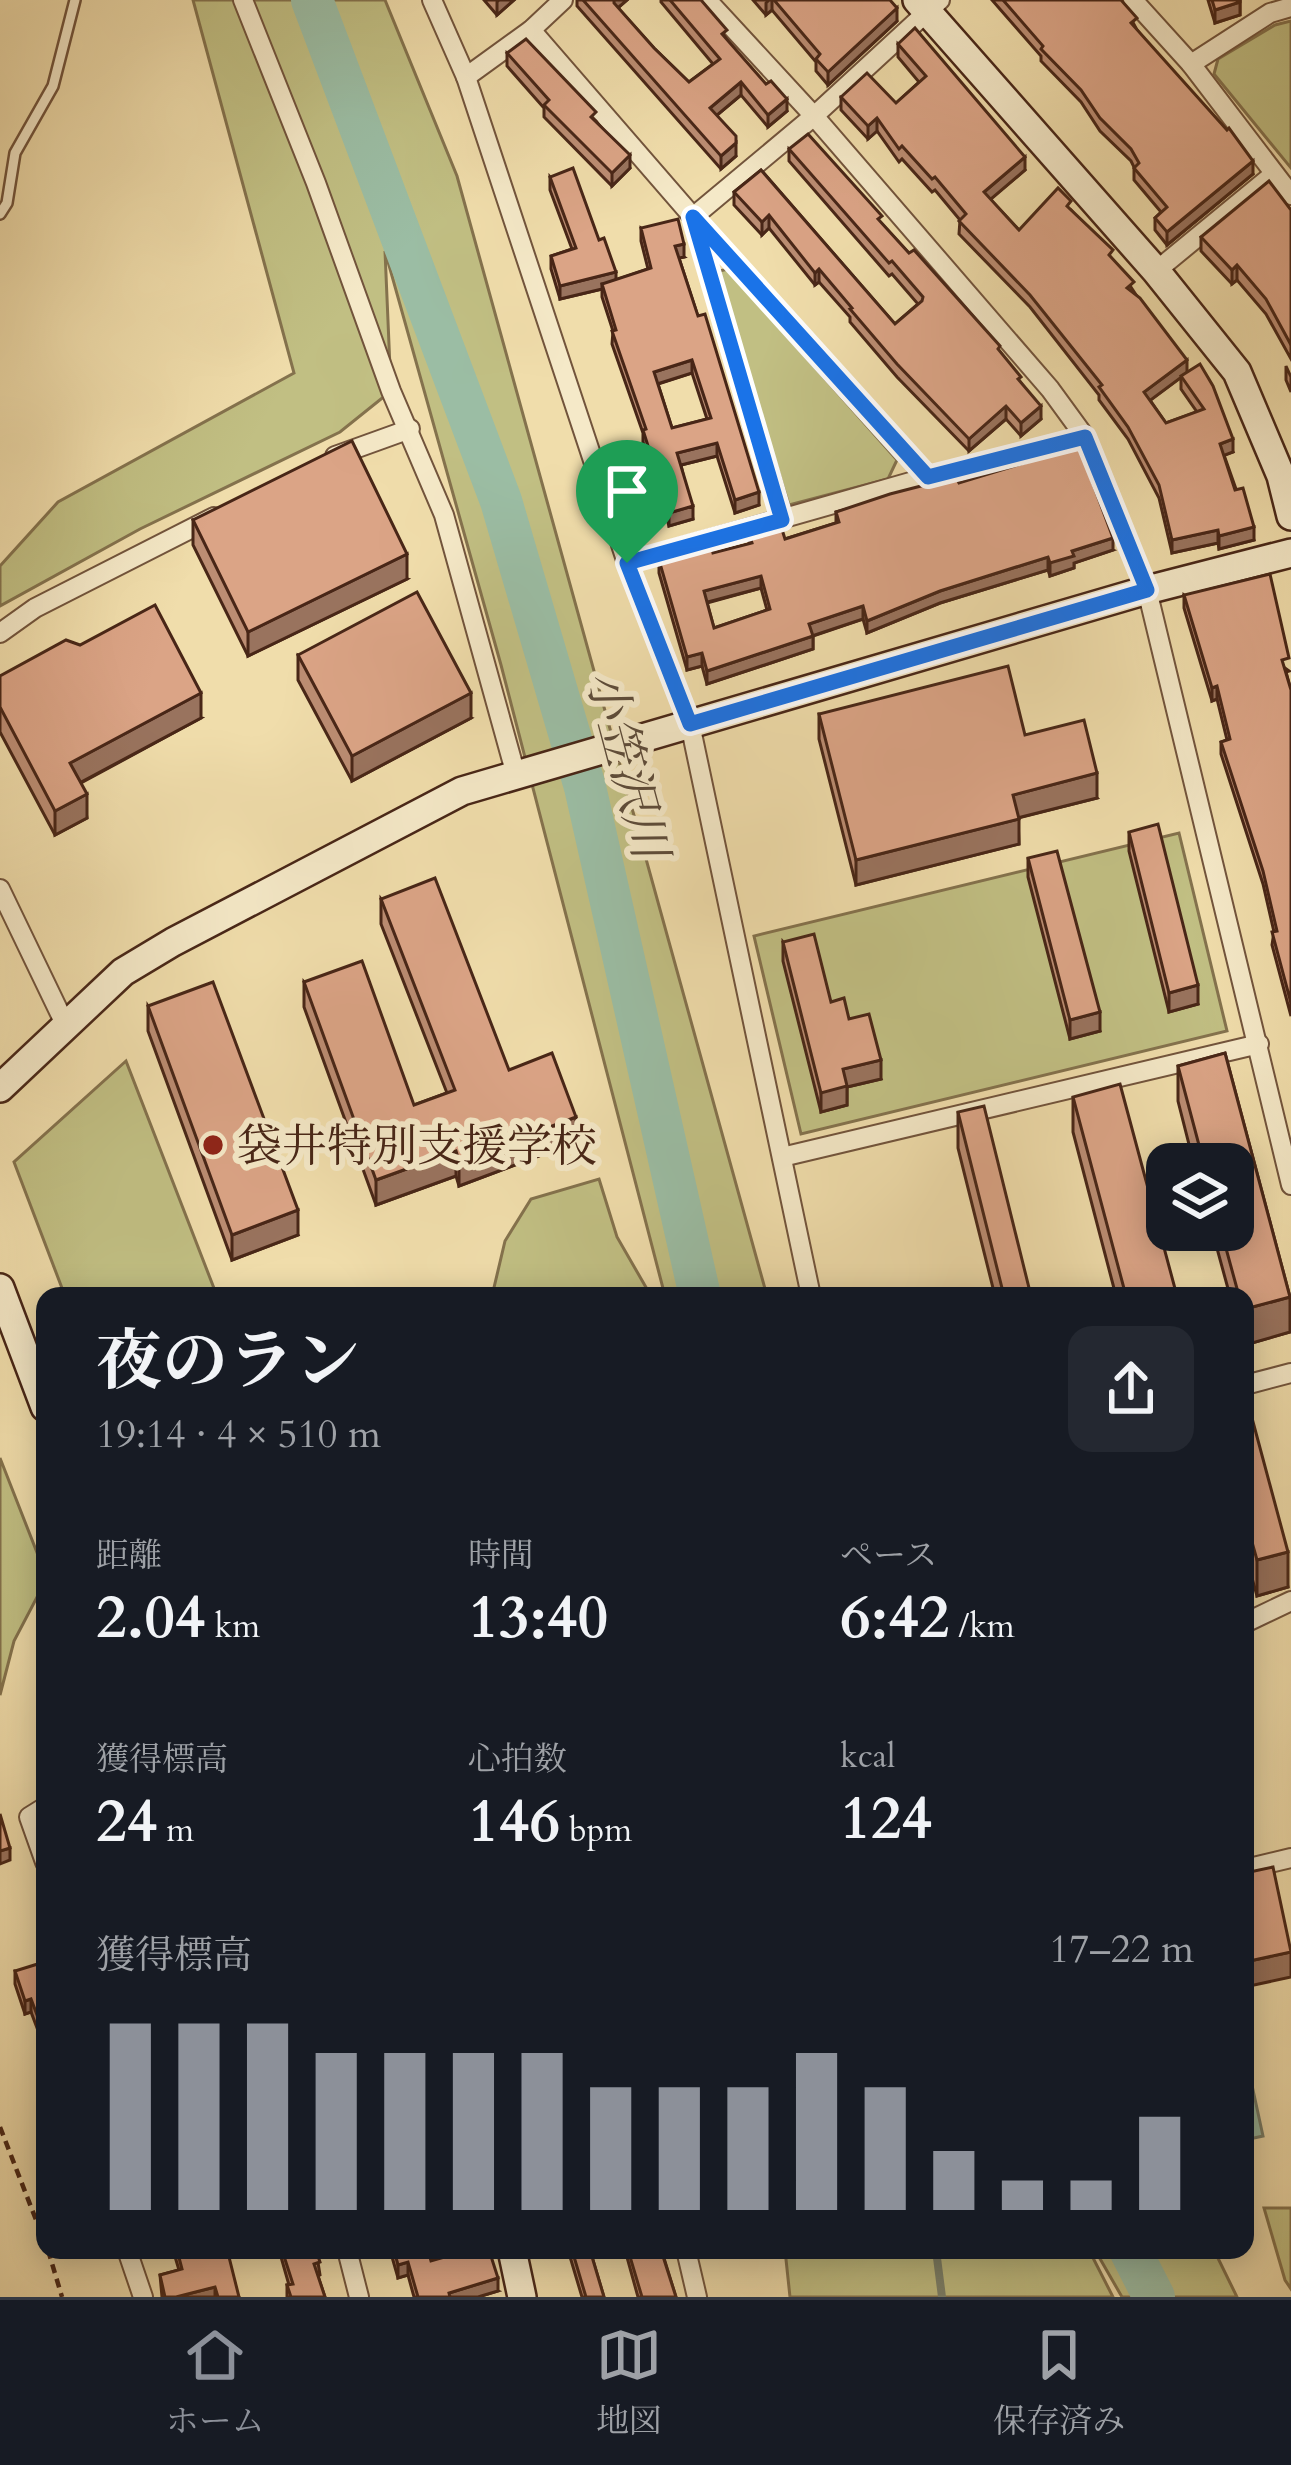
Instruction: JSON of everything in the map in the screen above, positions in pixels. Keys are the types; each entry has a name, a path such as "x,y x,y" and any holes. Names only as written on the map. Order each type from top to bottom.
{"street":[{"path":"243,0 316,183 384,374 444,515 516,775"},
{"path":"431,0 466,77 681,726 809,1287"},
{"path":"466,77 531,30 563,0"},
{"path":"707,0 814,116 1050,389 1085,437 1147,590 1291,1185"},
{"path":"1133,0 1191,64 1291,195"},
{"path":"693,217 814,116 928,4 1237,372 1280,476 1291,516"},
{"path":"1191,64 1270,13 1291,7"},
{"path":"531,30 928,477"},
{"path":"1156,271 1274,174"},
{"path":"693,217 782,520"},
{"path":"321,461 410,429"},
{"path":"627,563 1085,437"},
{"path":"0,633 34,608 241,502"},
{"path":"0,1088 123,972 462,791 1147,590 1291,553"},
{"path":"0,889 66,1026"},
{"path":"782,1157 1259,1045"},
{"path":"0,1288 36,1383"},
{"path":"1254,1382 1291,1373"},
{"path":"1254,1619 1291,1601"},
{"path":"36,1813 28,1817 36,1838"},
{"path":"1254,1868 1291,1858"},
{"path":"130,2259 143,2297"},
{"path":"349,2259 359,2297"},
{"path":"514,2259 522,2297"},
{"path":"688,2259 697,2297"}],"lane":[{"path":"0,214 7,203 15,153 53,86 75,0"}],"path":[{"path":"0,2127 36,2221"},
{"path":"50,2259 62,2297"}],"shaded area":[{"path":"193,0 385,0 457,176 765,1287 663,1287 501,665 385,251 391,391 340,432 140,529 0,606 0,566 58,502 294,373"},
{"path":"1291,21 1291,168 1214,74 1218,59 1275,25"},
{"path":"728,269 897,460 888,479 789,505 715,272"},
{"path":"1179,833 1227,1031 801,1134 754,936"},
{"path":"126,1061 214,1287 62,1287 14,1162"},
{"path":"599,1179 617,1237 646,1287 494,1287 505,1241 531,1199"},
{"path":"0,1458 36,1550 36,1599 14,1641 0,1695"},
{"path":"1254,2094 1263,2136 1254,2138"},
{"path":"1264,2208 1291,2208 1291,2289 1285,2280"},
{"path":"786,2259 1094,2259 1113,2297 790,2297"},
{"path":"1100,2259 1218,2259 1237,2297 1122,2297"}],"building":[{"path":"583,0 614,0 689,82 720,59 670,0 701,0 727,30 722,34 766,84 771,81 787,99 768,115 741,82 710,108 736,136 736,143 721,156"},
{"path":"774,0 890,0 897,8 828,72 816,59 820,54"},
{"path":"1003,0 1121,0 1137,18 1131,23 1229,128 1253,161 1167,232 1155,218 1167,207 1134,168 1139,163 1131,149"},
{"path":"1212,0 1240,0 1240,2 1215,10"},
{"path":"915,28 1025,157 984,192 1019,230 1058,188 1071,201 1067,206 1113,250 1109,255 1134,282 1127,288 1187,360 1144,392 1166,423 1204,409 1181,376 1200,364 1233,439 1220,444 1235,490 1243,488 1254,527 1172,540 1159,485 1102,385 1030,295 959,221 966,214 935,177 902,146 899,149 877,118 868,126 841,97 867,73 896,103 926,76 898,44"},
{"path":"526,39 596,112 591,117 630,155 612,173 544,105 549,100 507,53"},
{"path":"808,134 882,216 878,219 909,253 914,250 1000,346 1018,379 1041,406 1021,423 1006,406 969,439 897,364 819,269 815,273 769,215 762,222 734,192 761,170 895,324 923,297 789,149"},
{"path":"573,168 616,272 560,286 551,256 576,248 550,177"},
{"path":"1269,181 1291,210 1291,345 1266,299 1237,265 1232,270 1201,237"},
{"path":"678,219 684,244 675,246 698,316 705,314 759,492 735,500 717,443 677,453 693,506 669,513 612,331 616,330 602,284 651,268 641,228","holes":["692,360 711,418 672,428 654,372"]},
{"path":"352,441 407,554 248,632 193,520"},
{"path":"1079,446 1113,538 1072,551 1074,556 1050,563 1048,557 940,591 867,621 863,606 809,624 813,636 707,671 702,653 687,657 659,560 711,544 713,553 752,543 749,533 780,523 785,539 839,522 836,512 890,494 956,477 952,480 959,483","holes":["761,576 770,609 714,628 704,591"]},
{"path":"1270,574 1289,658 1282,660 1291,690 1291,1003 1272,932 1277,931 1263,871 1221,742 1230,739 1217,686 1212,688 1184,595"},
{"path":"417,592 471,693 352,756 298,655"},
{"path":"155,605 201,693 70,763 87,794 55,811 0,707 0,676 66,640 80,645"},
{"path":"1008,666 1025,735 1084,720 1097,773 1013,795 1019,819 856,860 819,714"},
{"path":"1158,824 1198,985 1169,993 1129,832"},
{"path":"1057,851 1100,1012 1070,1020 1028,858"},
{"path":"435,878 509,1070 552,1053 576,1117 459,1161 456,1151 376,1180 304,982 362,961 414,1105 455,1090 381,899"},
{"path":"814,934 831,1002 844,998 849,1019 869,1014 881,1060 843,1069 847,1086 821,1093 783,942"},
{"path":"213,982 298,1210 232,1235 148,1006"},
{"path":"1225,1053 1249,1143 1198,1143 1178,1066"},
{"path":"1120,1084 1146,1181 1146,1251 1165,1251 1175,1287 1124,1287 1073,1097"},
{"path":"984,1106 1029,1287 1002,1287 958,1112"},
{"path":"1254,1162 1290,1297 1254,1307 1254,1287 1237,1287 1227,1251 1254,1251"},
{"path":"1254,1425 1288,1552 1257,1560 1254,1549"},
{"path":"0,1814 10,1848 0,1851"},
{"path":"1273,1867 1291,1952 1254,1960 1254,1871"},
{"path":"36,1965 36,2012 31,1999 25,2001 15,1971"},
{"path":"179,2259 230,2259 239,2297 218,2297 215,2287 165,2297 160,2275 182,2269"},
{"path":"285,2259 319,2259 314,2264 325,2297 291,2297 287,2285 293,2284"},
{"path":"396,2259 492,2259 498,2278 449,2293 450,2297 418,2297 408,2262 398,2265"},
{"path":"575,2259 593,2259 604,2297 586,2297"},
{"path":"631,2259 664,2259 676,2297 642,2297"}],"waterway":[{"name":"小笠沢川","path":"312,0 501,501 585,787 698,1287"},
{"path":"937,2259 942,2297"},
{"name":"小笠沢川","path":"1135,2259 1154,2297"}],"place":[{"name":"袋井特別支援学校","path":"213,1145"}],"route":[{"path":"693,217 928,477 1085,437 1147,590 690,724 627,563 782,520 693,217"}]}
